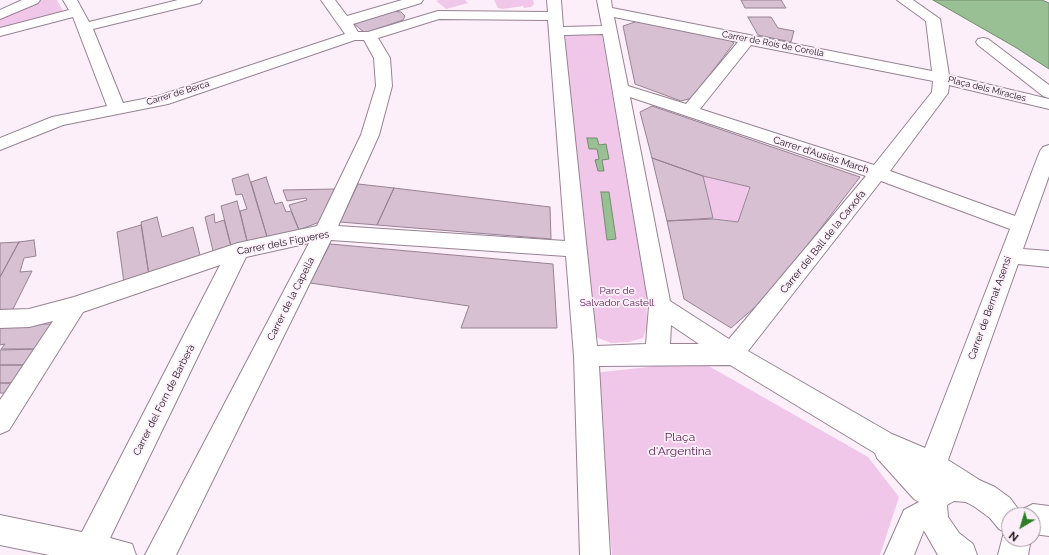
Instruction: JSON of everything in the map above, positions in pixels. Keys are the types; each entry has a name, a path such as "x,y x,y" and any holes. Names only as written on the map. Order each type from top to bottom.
{"street":[{"path":"0,15 33,0"},
{"path":"85,28 194,0"},
{"name":"Carrer de la Capella","path":"160,555 325,232 370,135 384,86 382,58 361,36 344,22 328,0"},
{"path":"344,22 416,0"},
{"path":"554,0 586,356 595,555"},
{"name":"Carrer del Ball de la Carxofa","path":"731,355 878,174 940,93 941,78 933,19 904,0"},
{"path":"476,1 488,16"},
{"path":"0,32 73,6 85,28 117,109"},
{"path":"605,6 660,306 657,354"},
{"name":"Carrer de Roís de Corella","path":"605,6 748,40 941,78"},
{"name":"Carrer de Berca","path":"0,144 58,121 162,100 361,36 438,15 488,16 556,23"},
{"path":"556,23 610,30"},
{"path":"689,111 748,40"},
{"name":"Plaça dels Miracles","path":"982,42 1049,96"},
{"name":"Plaça dels Miracles","path":"941,78 1032,101 1049,96"},
{"name":"Carrer d'Ausiàs March","path":"621,89 878,174 1020,225"},
{"name":"Carrer de Bernat Asensi","path":"932,465 1020,225 1044,175 1049,151"},
{"name":"Carrer dels Figueres","path":"0,319 29,318 75,306 238,251 325,232 576,249"},
{"name":"Carrer del Forn de Barberà","path":"87,552 238,251"},
{"path":"1009,255 1049,259"},
{"path":"0,422 75,306"},
{"path":"660,306 731,355 882,444 932,465 968,489 986,497 1001,508"},
{"path":"586,356 657,354 731,355"},
{"path":"882,444 924,489 936,524 948,544 962,555"},
{"path":"936,524 944,490 954,487 968,489"},
{"path":"899,555 914,520 936,524"},
{"path":"0,530 87,552 121,555"}],"green space":[{"path":"39,0 57,0 64,13 0,30 0,17"},
{"path":"465,0 468,3 446,9 436,1"},
{"path":"494,0 533,0 534,4 531,7 524,8 523,6 503,9 498,8"},
{"name":"Parc de Salvador Castell","path":"594,32 602,35 646,292 647,327 643,338 629,342 611,343 598,338 589,330 562,34"},
{"path":"703,176 749,187 738,222 713,218"},
{"name":"Plaça d'Argentina","path":"707,365 868,457 899,497 880,555 612,555 593,373 657,366"}],"shaded area":[{"path":"933,0 1042,0 1049,3 1049,69 1015,47"},
{"path":"587,138 597,138 599,145 606,144 609,159 602,160 604,171 598,171 595,160 599,159 597,149 589,149"},
{"path":"601,192 609,192 616,239 607,240"}],"building":[{"path":"741,0 781,0 786,8 745,8"},
{"path":"393,11 401,12 405,16 403,20 365,33 353,23"},
{"path":"748,17 771,17 778,28 794,31 791,42 758,35"},
{"path":"638,21 729,40 734,43 692,98 681,101 635,84 623,26"},
{"path":"652,106 860,177 771,293 731,328 684,299 667,221 714,219 738,222 750,187 703,176 652,158 640,112"},
{"path":"652,158 703,176 713,218 667,221"},
{"path":"248,174 268,240 248,245 240,211 247,209 242,194 236,195 232,179"},
{"path":"266,177 275,204 282,202 286,212 291,211 299,230 268,240 251,182"},
{"path":"358,184 394,188 377,225 340,222"},
{"path":"394,188 550,207 551,239 377,225"},
{"path":"336,189 322,221 299,230 289,205 307,200 306,198 287,201 283,190"},
{"path":"237,201 248,245 232,250 221,206"},
{"path":"214,214 215,223 224,220 232,250 214,255 205,217"},
{"path":"157,217 162,237 193,227 201,259 149,275 141,222"},
{"path":"141,225 149,275 124,283 117,232"},
{"path":"34,240 36,256 24,258 20,272 32,271 12,311 0,311 0,277 19,242"},
{"path":"19,242 0,277 0,243"},
{"path":"330,244 553,264 557,328 461,328 469,306 310,283"},
{"path":"3,324 53,324 38,349 1,349 5,344 0,345 0,329"},
{"path":"38,349 26,365 0,365 0,350"},
{"path":"0,365 26,365 15,383 0,383"},
{"path":"0,383 15,383 9,393 0,393"}]}
